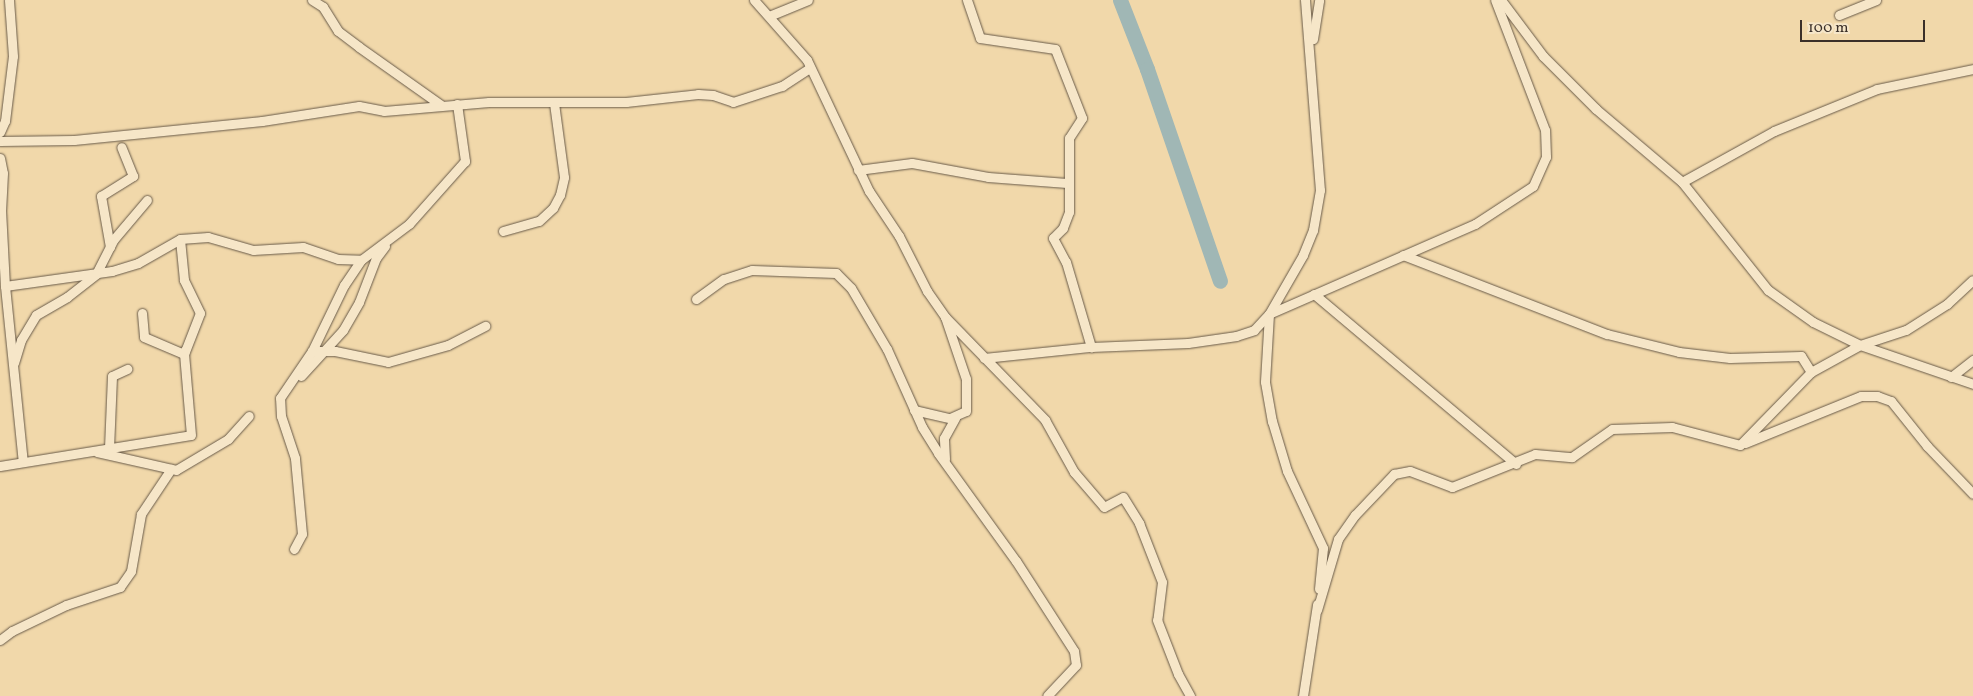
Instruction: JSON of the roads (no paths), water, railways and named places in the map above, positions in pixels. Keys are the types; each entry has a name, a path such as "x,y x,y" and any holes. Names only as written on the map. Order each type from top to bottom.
{"street":[{"path":"0,132 5,121 13,56 9,0"},
{"path":"312,0 324,7 338,31 441,105"},
{"path":"754,0 810,68 858,170 945,317 967,385 966,411 955,418 944,438 943,449 952,476"},
{"path":"769,16 808,0"},
{"path":"968,0 980,38 1055,49 1082,118 1069,138 1067,183 1069,212 1063,228 1053,238 1066,262 1090,347"},
{"path":"984,358 1090,347 1188,343 1236,336 1254,330 1269,314 1303,255 1313,230 1320,190 1311,51 1305,0"},
{"path":"1311,51 1319,0"},
{"path":"1269,314 1475,224 1532,186 1546,157 1545,130 1495,0"},
{"path":"1501,0 1543,56 1596,109 1682,182 1768,290 1814,322 1860,346 1973,384"},
{"path":"1839,15 1876,0"},
{"path":"0,142 74,140 262,121 359,106 384,111 457,104 626,102 698,94 713,95 733,102 782,86 810,68"},
{"path":"1682,182 1774,132 1877,89 1973,69"},
{"path":"502,231 539,221 553,208 560,194 564,177 554,103"},
{"path":"289,387 312,351 340,293 361,260 409,224 465,161 457,104"},
{"path":"110,247 100,196 133,176 121,147"},
{"path":"0,158 4,172 1,210 5,286 23,462"},
{"path":"858,170 912,163 988,177 1067,183"},
{"path":"13,368 21,340 36,315 67,297 96,274 110,247 147,200"},
{"path":"5,286 96,274 138,263 179,240 208,237 253,250 303,247 338,259 361,260"},
{"path":"294,549 302,534 295,458 281,416 280,398 324,351 351,317 376,258 391,238"},
{"path":"0,466 191,435 184,354 199,317 184,284 179,240"},
{"path":"1403,255 1606,334 1679,352 1730,358 1801,356 1811,372"},
{"path":"696,300 724,279 739,272 807,270 836,273 851,288 887,349 914,410 952,476 976,503 1011,553 1074,651 1076,665 1047,696"},
{"path":"1740,445 1811,372 1860,346 1906,330 1947,304 1973,280"},
{"path":"1314,294 1516,464"},
{"path":"142,313 144,337 184,354"},
{"path":"1269,314 1265,382 1272,421 1287,471 1324,548 1317,610 1303,696"},
{"path":"945,317 1045,420 1074,472 1104,506 1123,497 1139,523 1162,582 1156,620 1178,674 1190,696"},
{"path":"312,351 324,351 388,362 448,345 486,326"},
{"path":"1950,377 1973,360"},
{"path":"109,448 112,376 127,369"},
{"path":"1317,610 1338,539 1355,515 1394,474 1410,471 1452,487 1516,464 1535,454 1572,457 1612,429 1672,428 1740,445 1862,396 1877,396 1891,401 1927,446 1973,494"},
{"path":"914,410 955,418"},
{"path":"92,451 176,470 228,439 249,416"},
{"path":"0,640 12,631 66,605 120,588 131,571 141,514 171,470"}],"waterway":[{"path":"1120,0 1147,69 1220,281"}]}
